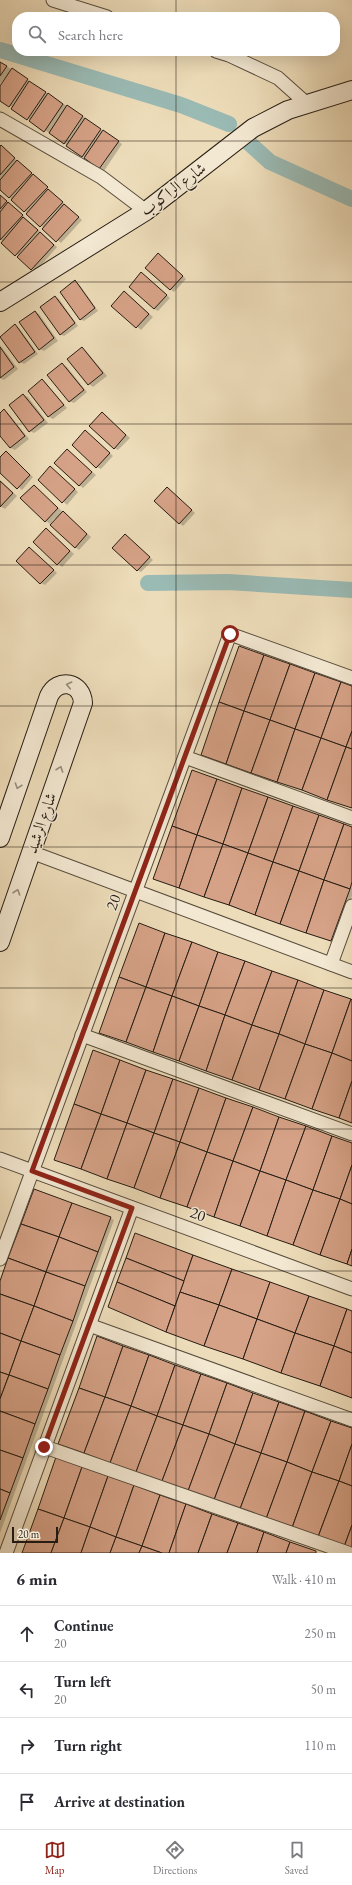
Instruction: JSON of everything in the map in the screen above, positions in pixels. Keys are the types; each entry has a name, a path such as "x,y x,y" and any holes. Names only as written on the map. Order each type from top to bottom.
{"street":[{"path":"53,0 91,12"},
{"path":"231,56 278,78 306,103"},
{"name":"شارع الراكوب","path":"3,296 146,211 197,173 253,128 276,115 306,103 352,90"},
{"path":"0,119 102,177 146,211"},
{"name":"20","path":"0,1259 230,634 352,678"},
{"name":"شارع الرشيد","path":"0,838 51,691 59,685 69,684 78,689 81,693 83,703 0,942"},
{"path":"185,757 352,818"},
{"path":"31,852 135,892"},
{"name":"20","path":"135,892 352,972"},
{"path":"331,964 352,906"},
{"path":"82,1035 352,1134"},
{"path":"0,1159 32,1171"},
{"name":"20","path":"32,1171 352,1289"},
{"path":"6,1553 132,1208"},
{"path":"89,1325 352,1420"},
{"path":"44,1447 348,1553"}],"building":[{"path":"0,62 7,66 0,76"},
{"path":"12,68 28,79 9,107 0,101 0,86"},
{"path":"29,81 46,92 27,120 11,109"},
{"path":"48,93 63,104 44,132 29,121"},
{"path":"67,105 83,116 64,144 49,133"},
{"path":"85,118 101,129 82,157 66,146"},
{"path":"103,130 119,141 99,169 84,158"},
{"path":"1,145 15,158 0,175 0,146"},
{"path":"17,160 32,173 9,198 0,190 0,180"},
{"path":"33,174 48,187 24,212 11,200"},
{"path":"48,189 63,202 40,227 26,214"},
{"path":"0,195 7,201 0,209"},
{"path":"8,202 23,215 0,240 0,212"},
{"path":"64,204 79,217 56,242 42,229"},
{"path":"23,217 38,230 15,256 1,243"},
{"path":"40,232 54,245 31,270 17,257"},
{"path":"158,253 183,276 170,290 145,268"},
{"path":"141,272 167,295 154,309 129,287"},
{"path":"75,280 95,308 80,320 60,292"},
{"path":"124,291 149,314 136,328 111,306"},
{"path":"55,296 75,323 60,335 40,307"},
{"path":"35,311 54,338 39,350 19,322"},
{"path":"15,324 35,352 19,363 0,337"},
{"path":"0,347 14,367 0,378"},
{"path":"82,347 103,373 88,385 67,359"},
{"path":"62,363 84,390 69,402 47,375"},
{"path":"42,379 64,405 48,417 28,391"},
{"path":"23,394 44,420 29,432 9,405"},
{"path":"4,409 25,436 10,448 0,436 0,413"},
{"path":"102,412 126,435 114,449 89,426"},
{"path":"85,430 110,453 96,468 72,445"},
{"path":"67,449 92,472 79,486 54,463"},
{"path":"6,451 30,475 17,489 0,473 0,457"},
{"path":"50,466 75,489 62,503 38,480"},
{"path":"0,481 13,493 0,507"},
{"path":"34,485 58,508 45,522 20,498"},
{"path":"167,487 192,510 179,524 154,501"},
{"path":"63,511 87,534 75,548 50,525"},
{"path":"46,528 70,551 57,565 33,542"},
{"path":"125,534 150,557 137,571 112,548"},
{"path":"29,547 54,570 40,584 16,561"},
{"path":"239,646 264,655 244,711 219,702"},
{"path":"264,655 290,664 270,720 244,711"},
{"path":"290,664 315,673 295,729 270,720"},
{"path":"315,673 341,682 321,738 295,729"},
{"path":"341,682 352,686 352,731 346,747 321,738"},
{"path":"219,702 244,711 226,764 201,755"},
{"path":"244,711 270,720 251,773 226,764"},
{"path":"270,720 295,729 277,782 251,773"},
{"path":"295,729 321,738 302,790 277,782"},
{"path":"352,731 352,749 346,747"},
{"path":"321,738 346,747 327,800 302,790"},
{"path":"346,747 352,749 352,808 327,800"},
{"path":"192,770 217,779 197,835 172,826"},
{"path":"217,779 242,788 223,844 197,835"},
{"path":"242,788 268,797 248,853 223,844"},
{"path":"268,797 293,806 273,862 248,853"},
{"path":"293,806 319,815 299,871 273,862"},
{"path":"319,815 344,824 324,880 299,871"},
{"path":"344,824 352,827 352,882 350,889 324,880"},
{"path":"172,826 197,835 179,888 153,879"},
{"path":"197,835 223,844 204,897 179,888"},
{"path":"223,844 248,853 229,905 204,897"},
{"path":"248,853 273,862 255,915 229,905"},
{"path":"273,862 299,871 280,924 255,915"},
{"path":"299,871 324,880 306,933 280,924"},
{"path":"324,880 350,889 331,941 306,933"},
{"path":"139,923 165,933 146,987 119,977"},
{"path":"165,933 192,942 172,996 146,987"},
{"path":"192,942 218,952 199,1006 172,996"},
{"path":"218,952 245,961 225,1015 199,1006"},
{"path":"245,961 272,971 252,1025 225,1015"},
{"path":"272,971 298,980 279,1034 252,1025"},
{"path":"119,977 146,987 126,1042 99,1033"},
{"path":"298,980 324,990 305,1044 279,1034"},
{"path":"146,987 172,996 153,1052 126,1042"},
{"path":"324,990 351,999 332,1053 305,1044"},
{"path":"172,996 199,1006 179,1061 153,1052"},
{"path":"351,999 352,1000 352,1061 332,1053"},
{"path":"199,1006 225,1015 206,1071 179,1061"},
{"path":"225,1015 252,1025 232,1080 206,1071"},
{"path":"252,1025 279,1034 259,1090 232,1080"},
{"path":"279,1034 305,1044 285,1099 259,1090"},
{"path":"305,1044 332,1053 312,1109 285,1099"},
{"path":"93,1050 120,1060 101,1114 74,1104"},
{"path":"332,1053 352,1061 352,1081 339,1118 312,1109"},
{"path":"120,1060 146,1070 127,1123 101,1114"},
{"path":"146,1070 173,1079 154,1133 127,1123"},
{"path":"173,1079 199,1088 180,1142 154,1133"},
{"path":"352,1081 352,1123 339,1118"},
{"path":"199,1088 226,1098 207,1152 180,1142"},
{"path":"226,1098 253,1107 233,1161 207,1152"},
{"path":"74,1104 101,1114 81,1169 54,1160"},
{"path":"253,1107 279,1117 260,1171 233,1161"},
{"path":"101,1114 127,1123 107,1179 81,1169"},
{"path":"279,1117 306,1126 286,1180 260,1171"},
{"path":"127,1123 154,1133 134,1188 107,1179"},
{"path":"306,1126 332,1136 313,1190 286,1180"},
{"path":"154,1133 180,1142 160,1198 134,1188"},
{"path":"332,1136 352,1143 352,1165 340,1199 313,1190"},
{"path":"180,1142 207,1152 187,1207 160,1198"},
{"path":"207,1152 233,1161 214,1217 187,1207"},
{"path":"233,1161 260,1171 240,1226 214,1217"},
{"path":"352,1165 352,1204 340,1199"},
{"path":"260,1171 286,1180 267,1236 240,1226"},
{"path":"286,1180 313,1190 293,1245 267,1236"},
{"path":"34,1189 72,1203 59,1237 21,1224"},
{"path":"313,1190 340,1199 320,1255 293,1245"},
{"path":"340,1199 352,1204 352,1249 347,1264 320,1255"},
{"path":"72,1203 111,1217 98,1252 59,1237"},
{"path":"21,1224 59,1237 46,1272 8,1258"},
{"path":"135,1233 193,1255 184,1281 126,1258"},
{"path":"59,1237 98,1252 85,1286 46,1272"},
{"path":"352,1249 352,1266 347,1264"},
{"path":"193,1255 232,1269 219,1305 180,1292"},
{"path":"8,1258 46,1272 34,1306 0,1294 0,1281"},
{"path":"126,1258 184,1281 175,1306 117,1282"},
{"path":"232,1269 270,1282 257,1319 219,1305"},
{"path":"46,1272 85,1286 73,1321 34,1306"},
{"path":"117,1282 175,1306 166,1332 108,1307"},
{"path":"270,1282 309,1296 295,1333 257,1319"},
{"path":"180,1292 219,1305 204,1346 166,1332"},
{"path":"0,1294 34,1306 21,1341 0,1333"},
{"path":"309,1296 347,1309 334,1346 295,1333"},
{"path":"219,1305 257,1319 243,1359 204,1346"},
{"path":"34,1306 73,1321 60,1355 21,1341"},
{"path":"347,1309 352,1311 352,1353 334,1346"},
{"path":"257,1319 295,1333 281,1373 243,1359"},
{"path":"0,1333 21,1341 9,1375 0,1372"},
{"path":"295,1333 334,1346 320,1386 281,1373"},
{"path":"97,1336 123,1346 105,1397 79,1388"},
{"path":"21,1341 60,1355 48,1389 9,1375"},
{"path":"123,1346 149,1355 131,1406 105,1397"},
{"path":"334,1346 352,1353 352,1398 320,1386"},
{"path":"149,1355 175,1365 157,1416 131,1406"},
{"path":"175,1365 201,1374 183,1425 157,1416"},
{"path":"0,1372 9,1375 0,1399"},
{"path":"201,1374 227,1383 209,1434 183,1425"},
{"path":"9,1375 48,1389 35,1424 0,1411 0,1399"},
{"path":"227,1383 253,1393 235,1444 209,1434"},
{"path":"79,1388 105,1397 84,1453 58,1444"},
{"path":"253,1393 279,1402 261,1453 235,1444"},
{"path":"105,1397 131,1406 110,1463 84,1453"},
{"path":"279,1402 305,1411 287,1462 261,1453"},
{"path":"131,1406 157,1416 136,1472 110,1463"},
{"path":"0,1411 35,1424 23,1458 0,1450"},
{"path":"305,1411 331,1421 312,1472 287,1462"},
{"path":"157,1416 183,1425 162,1481 136,1472"},
{"path":"331,1421 352,1428 352,1444 339,1481 312,1472"},
{"path":"183,1425 209,1434 188,1491 162,1481"},
{"path":"209,1434 235,1444 214,1500 188,1491"},
{"path":"235,1444 261,1453 240,1509 214,1500"},
{"path":"352,1444 352,1486 339,1481"},
{"path":"0,1450 23,1458 10,1493 0,1489"},
{"path":"261,1453 287,1462 266,1519 240,1509"},
{"path":"56,1457 82,1467 64,1518 38,1509"},
{"path":"287,1462 312,1472 292,1528 266,1519"},
{"path":"82,1467 108,1476 90,1527 64,1518"},
{"path":"312,1472 339,1481 318,1537 292,1528"},
{"path":"108,1476 134,1485 116,1537 90,1527"},
{"path":"339,1481 352,1486 352,1525 344,1547 318,1537"},
{"path":"134,1485 160,1495 142,1546 116,1537"},
{"path":"0,1489 10,1493 0,1520"},
{"path":"160,1495 186,1504 169,1553 162,1553 142,1546"},
{"path":"186,1504 212,1514 198,1553 169,1553"},
{"path":"38,1509 64,1518 51,1553 22,1553"},
{"path":"212,1514 238,1523 227,1553 198,1553"},
{"path":"64,1518 90,1527 81,1553 51,1553"},
{"path":"238,1523 264,1532 257,1553 227,1553"},
{"path":"352,1525 352,1549 344,1547"},
{"path":"90,1527 116,1537 110,1553 81,1553"},
{"path":"264,1532 290,1542 286,1553 257,1553"},
{"path":"116,1537 142,1546 139,1553 110,1553"},
{"path":"290,1542 316,1551 316,1553 286,1553"},
{"path":"142,1546 162,1553 139,1553"}],"waterway":[{"path":"0,50 12,54"},
{"path":"20,56 181,105 229,124"},
{"path":"249,143 270,162 352,199"},
{"path":"148,583 228,582 352,590"}],"route":[{"path":"44,1447 132,1208 32,1171 230,634"}]}
